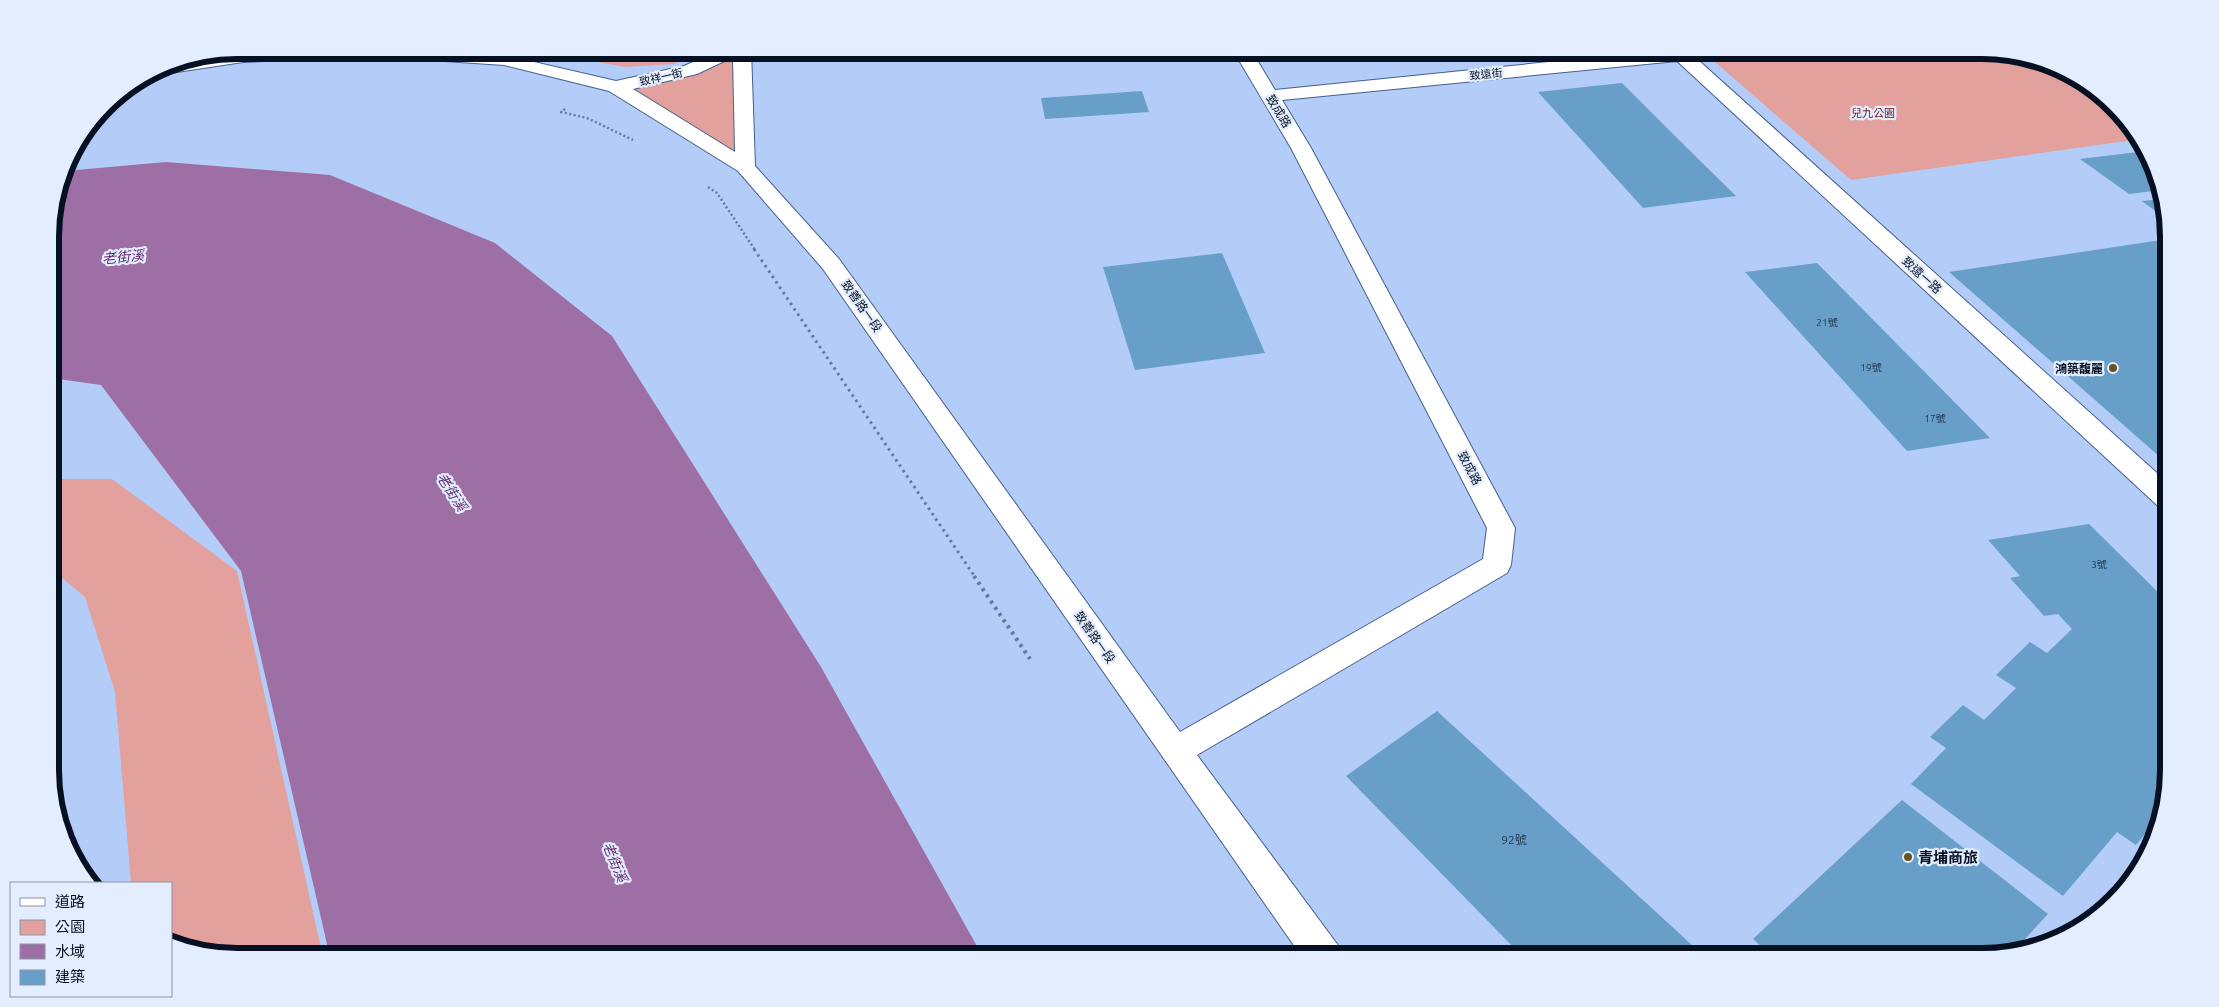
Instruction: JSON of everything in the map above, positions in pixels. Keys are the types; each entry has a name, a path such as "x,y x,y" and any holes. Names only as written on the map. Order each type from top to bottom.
{"street":[{"name":"致善路一段","path":"192,65 230,59"},
{"name":"致善路一段","path":"489,59 504,60 616,86 745,167 832,264 1318,948"},
{"name":"致祥一街","path":"616,86 679,74 719,59"},
{"path":"742,59 745,167"},
{"name":"致成路","path":"1176,751 1497,565 1501,528 1301,148 1247,59"},
{"name":"致遠街","path":"1269,96 1614,59"},
{"name":"致遠一路","path":"1687,59 2160,492"}],"path":[{"path":"561,103 570,106 560,112 587,118 637,142"},
{"path":"702,182 717,194 1030,659"}],"green space":[{"path":"582,59 684,59 674,64 625,67"},
{"path":"711,59 742,59 745,167 616,87"},
{"name":"兒九公園","path":"1745,59 1994,59 2017,62 2050,72 2081,89 2100,103 2116,119 2131,140 1851,180 1715,62"},
{"path":"59,479 112,479 237,571 321,948 225,948 179,939 172,936 172,882 131,882 115,692 85,597 59,576"}],"water":[{"name":"老街溪","path":"166,162 330,175 495,243 612,336 821,667 978,948 328,948 241,571 101,385 59,379 59,225 62,202 71,170"}],"building":[{"path":"1622,83 1736,196 1643,208 1538,92"},
{"path":"1142,91 1149,112 1045,119 1041,98"},
{"path":"2138,152 2147,169 2154,191 2129,194 2080,159"},
{"path":"2156,200 2159,214 2142,201"},
{"name":"鴻築馥麗","path":"2160,240 2160,457 1949,272"},
{"path":"1222,253 1265,353 1135,370 1103,267"},
{"path":"1817,263 1990,438 1907,451 1745,272"},
{"path":"2089,524 2160,594 2160,782 2151,826 2136,845 2117,832 2063,896 1911,784 1946,748 1930,737 1963,705 1984,720 2016,688 1996,675 2030,642 2047,653 2072,629 2058,614 2044,616 2010,578 2020,576 1988,540"},
{"path":"1437,711 1695,948 1514,948 1346,776"},
{"name":"青埔商旅","path":"1902,800 2048,914 2020,944 2006,947 1763,948 1753,939"}],"place":[{"name":"鴻築馥麗","path":"2113,368"},
{"name":"青埔商旅","path":"1908,857"}]}
